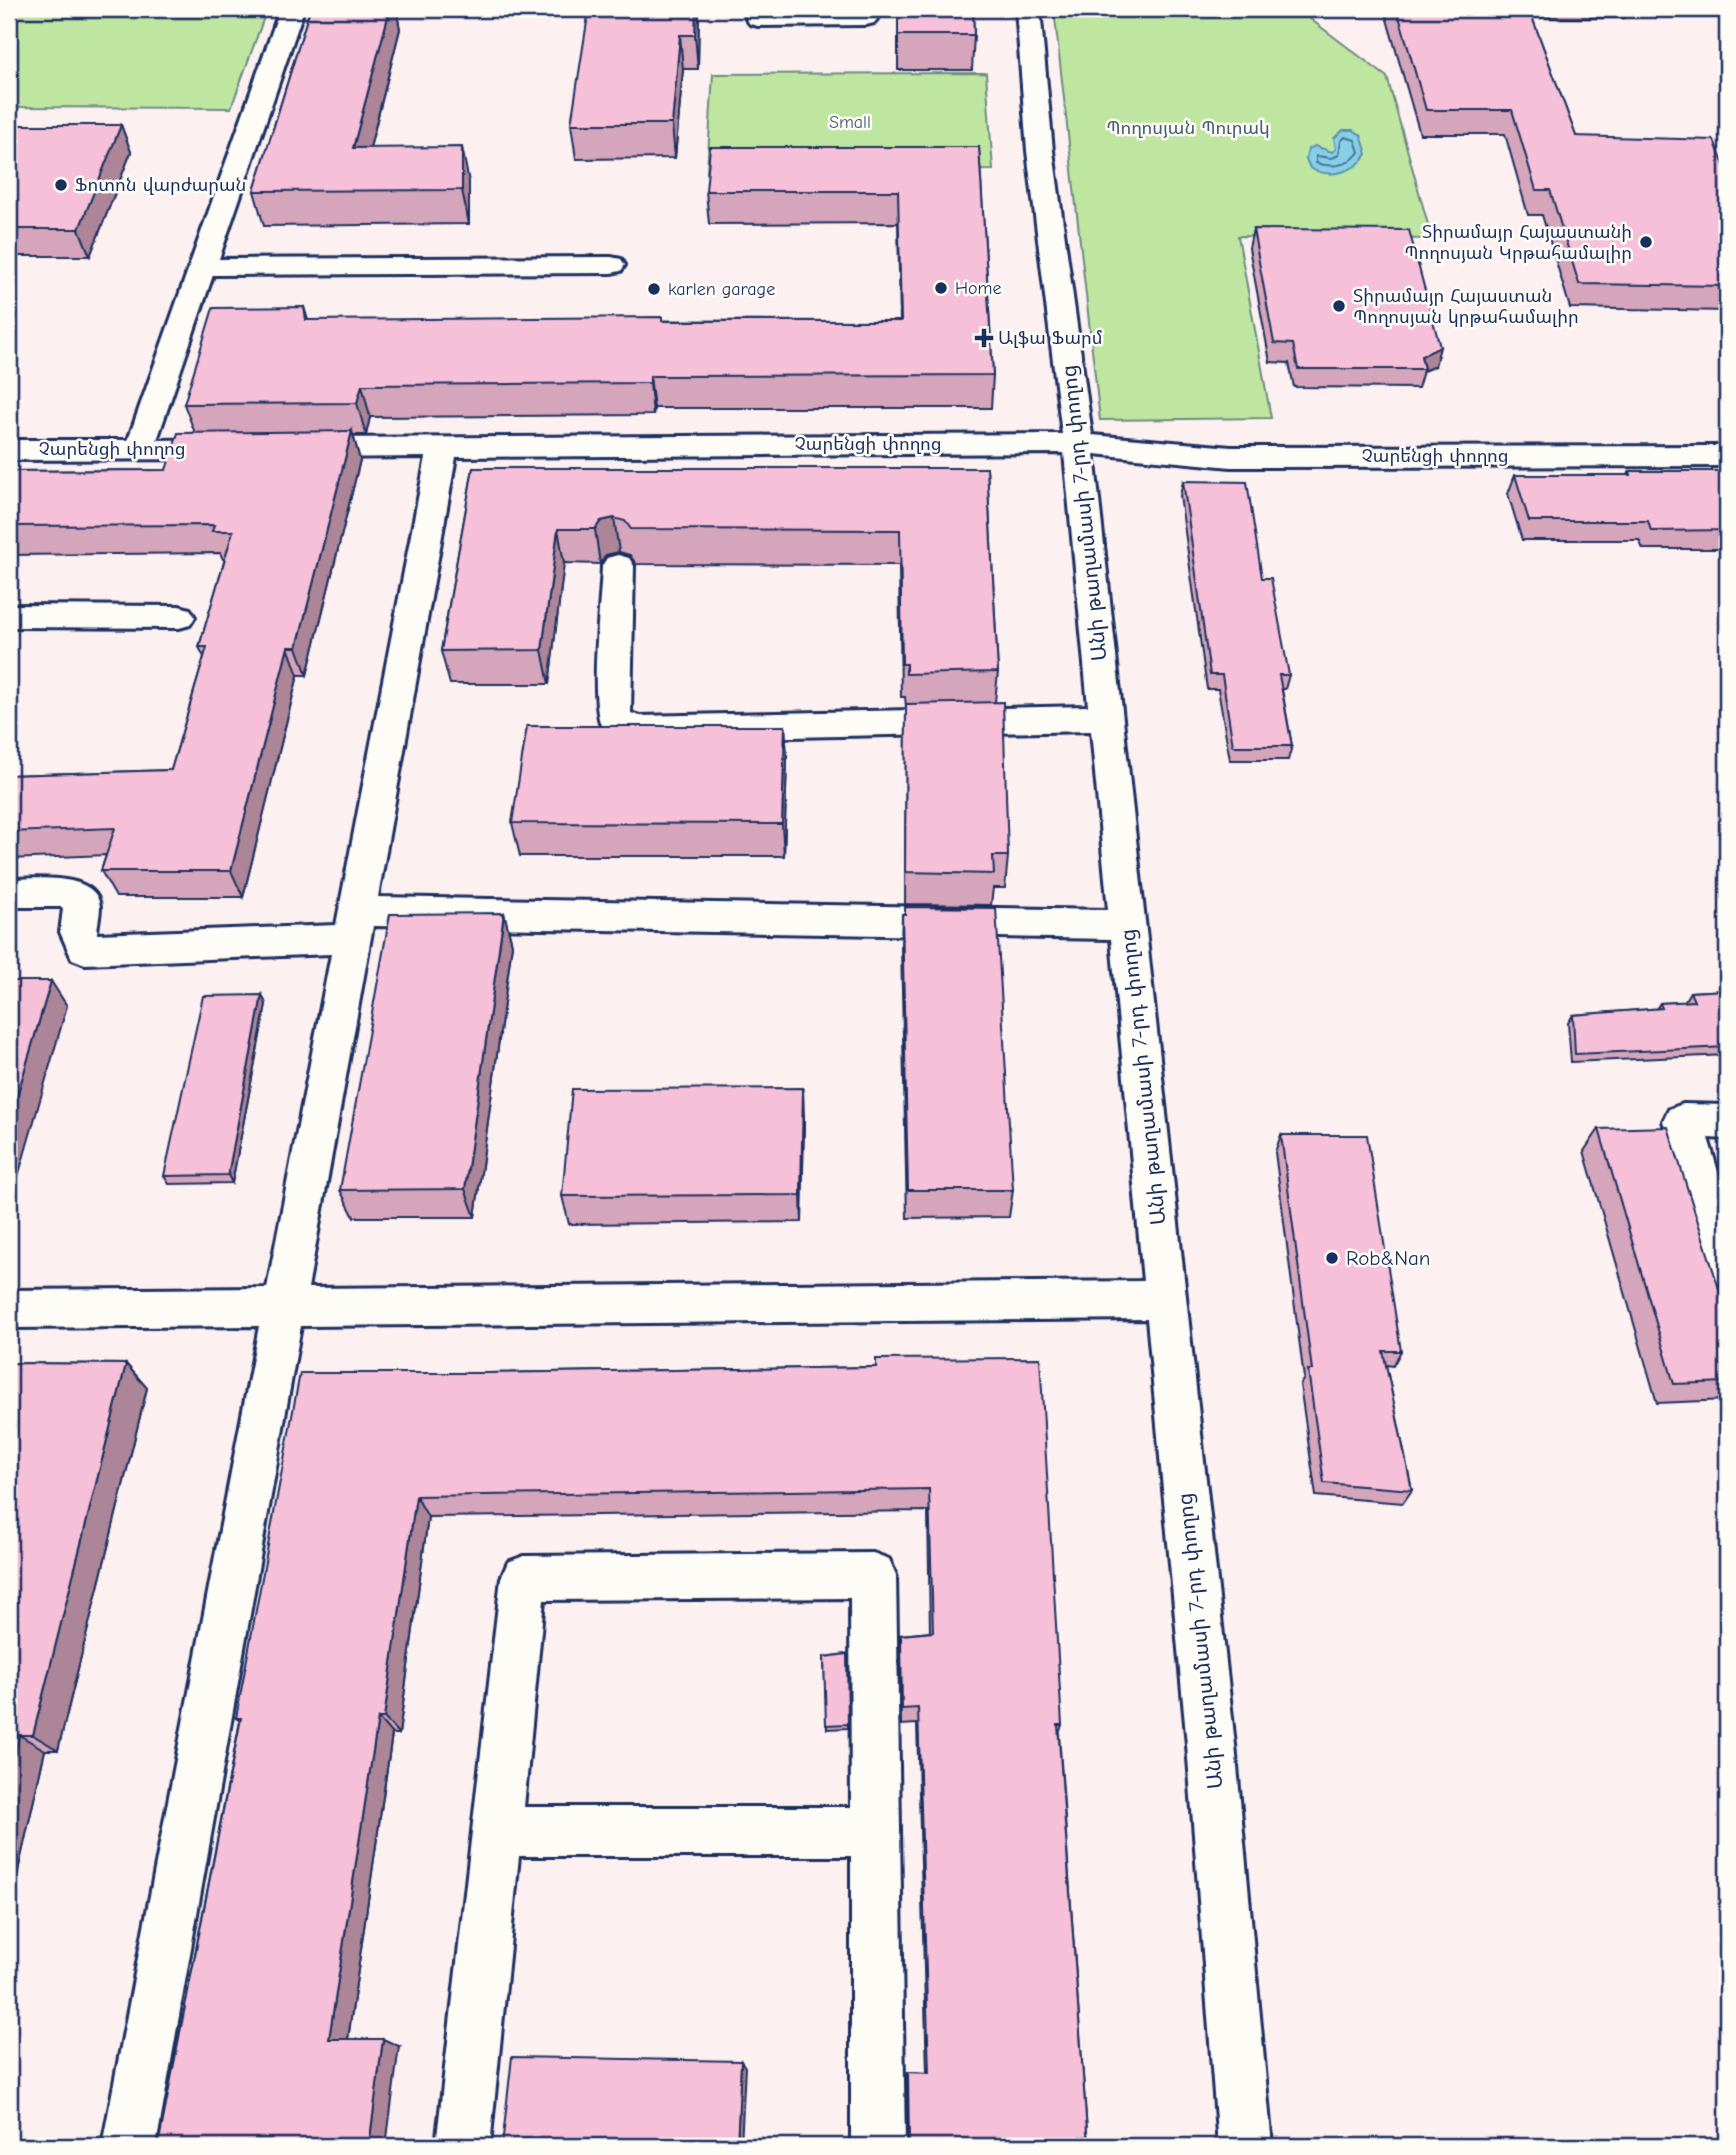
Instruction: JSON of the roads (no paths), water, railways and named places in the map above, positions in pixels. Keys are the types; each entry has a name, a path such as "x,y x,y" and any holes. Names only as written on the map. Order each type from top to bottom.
{"street":[{"path":"139,450 292,9"},
{"path":"759,9 758,19 866,18 866,9"},
{"name":"Անի թաղամասի 7-րդ փողոց","path":"1028,9 1040,151 1078,443 1166,1300 1211,1745 1245,2146"},
{"path":"202,267 611,265"},
{"name":"Չարենցի փողոց","path":"9,450 1078,443 1231,457 1727,456"},
{"path":"129,2146 443,446"},
{"path":"618,566 612,695 615,721 640,728 1106,718"},
{"path":"9,616 179,617"},
{"path":"9,893 69,893 82,905 78,932 85,948 356,925 1127,925"},
{"path":"1727,1122 1683,1121 1727,1269"},
{"path":"9,1309 1166,1300"},
{"path":"463,2146 524,1578 873,1576 878,2146"},
{"path":"497,1832 875,1831"}],"water":[{"path":"1343,130 1353,130 1361,135 1367,154 1362,161 1341,172 1325,173 1310,168 1306,159 1308,149 1315,146 1332,152 1336,149 1334,138"}],"place":[{"name":"Ֆոտոն վարժարան","path":"61,185"},
{"name":"Տիրամայր Հայաստանի Պողոսյան Կրթահամալիր","path":"1646,242"},
{"name":"Home","path":"941,288"},
{"name":"karlen garage","path":"654,289"},
{"name":"Տիրամայր Հայաստան Պողոսյան կրթահամալիր","path":"1339,306"},
{"name":"Ալֆա Ֆարմ","path":"984,338"},
{"name":"Rob&Nan","path":"1332,1258"}],"park label":[{"name":"Small","path":"850,122"},
{"name":"Պողոսյան Պուրակ","path":"1188,128"}]}
